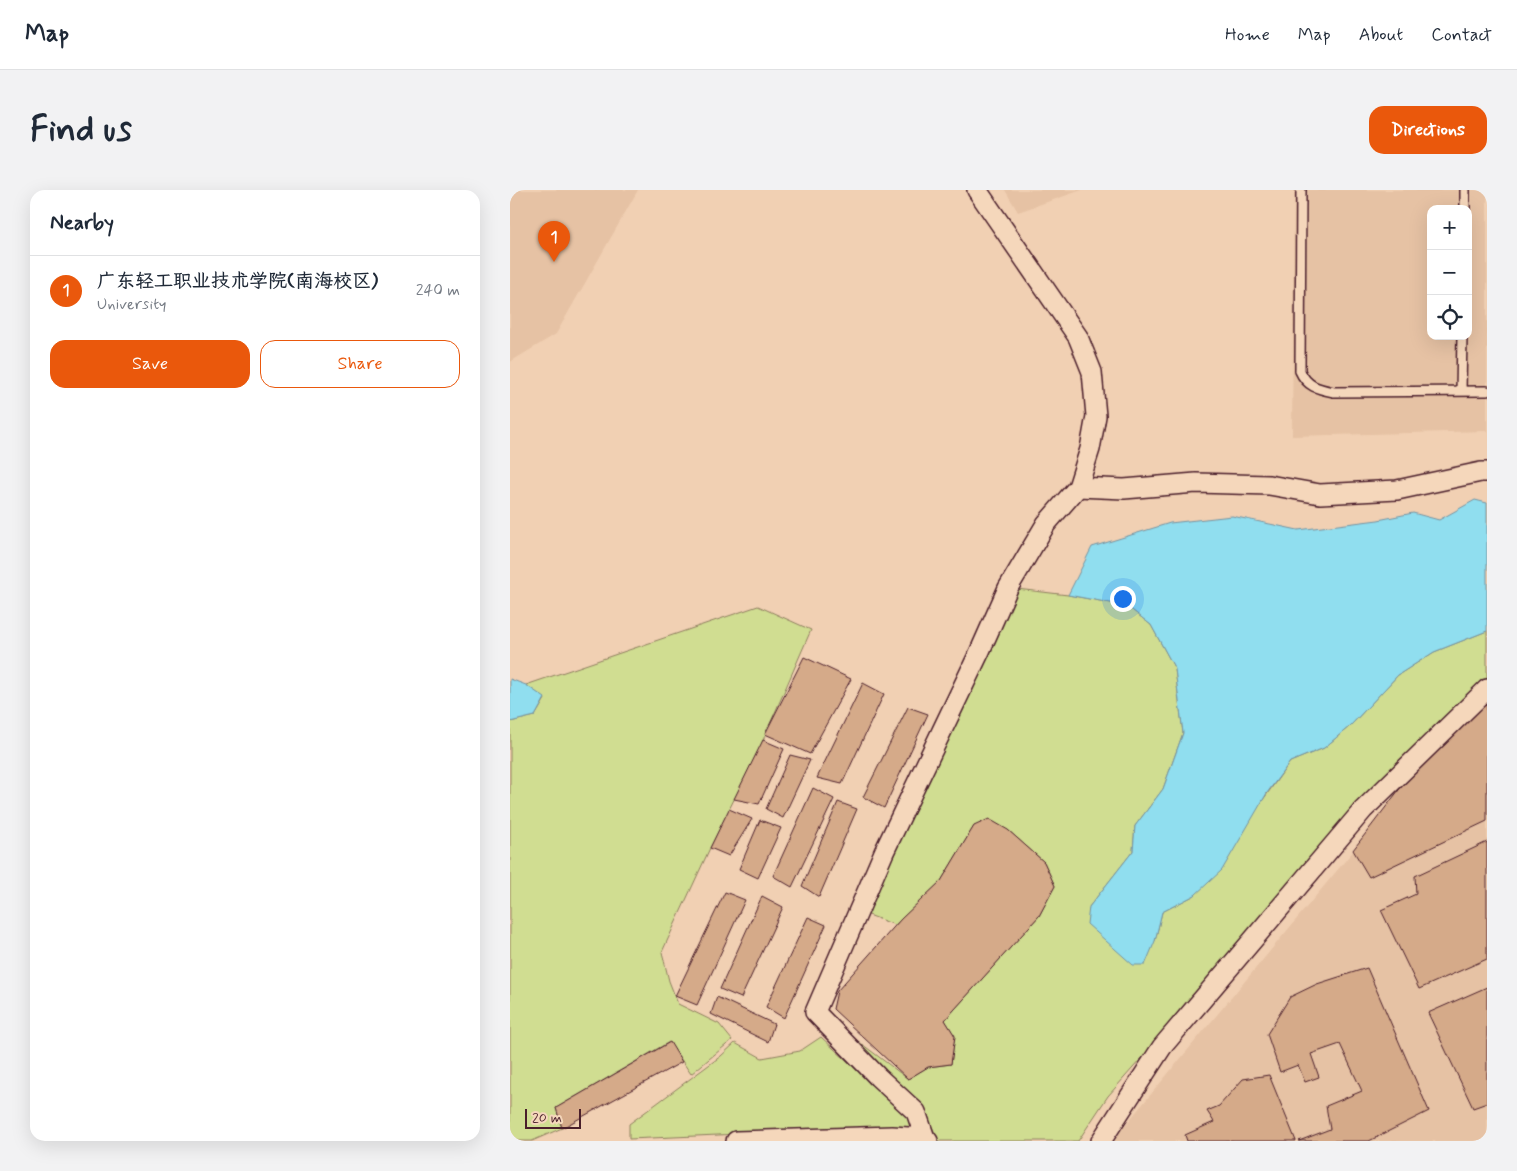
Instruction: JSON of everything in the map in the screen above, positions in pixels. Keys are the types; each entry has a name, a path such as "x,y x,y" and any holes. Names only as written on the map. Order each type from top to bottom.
{"street":[{"path":"736,1141 892,1136 926,1140 916,1112 878,1077 815,1012 884,852 1008,588 1046,524 1078,488 1090,449 1096,416 1092,372 1078,337 977,190"},
{"path":"1078,488 1124,489 1196,482 1268,485 1320,494 1397,490 1487,472"},
{"path":"1100,1141 1162,1047 1363,810 1487,688"}],"lane":[{"path":"1300,190 1300,371 1304,379 1316,389 1334,392 1487,391"},
{"path":"1465,190 1465,205"},
{"path":"1462,340 1462,391"}],"shaded area":[{"path":"510,190 638,190 556,334 510,362"},
{"path":"1005,190 1082,190 1018,212"},
{"path":"1294,190 1487,190 1487,431 1292,436"},
{"path":"1487,700 1487,1141 1112,1141 1444,742"}],"green space":[{"path":"1008,588 1068,595 1127,606 1151,625 1175,669 1183,733 1163,789 1135,826 1133,851 1089,907 1155,941 1162,912 1195,895 1290,762 1324,748 1350,726 1398,675 1434,652 1487,631 1487,689 1363,810 1108,1096 1078,1141 939,1141 922,1107 854,1046 854,1038 908,1079 928,1067 951,1064 955,1036 945,1020 1039,916 1055,886 1044,862 1008,830 974,826 941,881 895,925 866,914"},
{"path":"758,606 811,630 760,747 710,848 662,952 669,981 678,1004 719,1024 732,1040 691,1074 669,1042 556,1108 562,1128 532,1141 510,1141 510,722 535,716 545,699 526,685"},
{"path":"821,1037 918,1126 629,1139 629,1124 721,1056 735,1043 762,1058 800,1051"}],"water":[{"path":"1475,500 1487,503 1487,631 1434,652 1398,675 1350,726 1324,748 1290,762 1267,793 1222,870 1195,895 1162,912 1155,941 1145,965 1133,965 1087,924 1089,907 1133,851 1135,826 1163,789 1183,733 1175,669 1151,625 1127,606 1068,595 1092,547 1170,523 1232,516 1298,530 1378,520 1413,513 1439,520"},
{"path":"510,679 526,685 545,698 535,716 510,722"}],"building":[{"path":"804,657 851,679 810,754 765,734"},
{"path":"863,683 884,694 842,784 817,778"},
{"path":"1487,704 1487,821 1369,877 1353,850 1444,731"},
{"path":"908,707 928,714 884,808 863,797"},
{"path":"763,740 784,749 759,804 734,799"},
{"path":"790,755 810,760 783,818 766,809"},
{"path":"813,788 834,799 792,887 773,876"},
{"path":"838,802 857,809 819,897 802,886"},
{"path":"729,809 752,819 729,856 710,848"},
{"path":"989,819 1008,830 1044,862 1055,886 1039,916 945,1020 955,1036 951,1064 928,1067 908,1079 833,1009 837,991 901,919 941,881 974,826"},
{"path":"760,820 781,828 758,878 739,869"},
{"path":"1487,842 1487,959 1419,989 1381,910 1416,894 1415,876"},
{"path":"725,892 745,900 697,1005 675,996"},
{"path":"762,896 783,907 741,998 720,989"},
{"path":"808,917 826,925 784,1018 766,1007"},
{"path":"1367,968 1429,1111 1369,1141 1299,1141 1330,1129 1326,1106 1362,1091 1340,1044 1311,1054 1319,1077 1305,1082 1298,1065 1280,1072 1267,1034 1290,997 1317,984"},
{"path":"1487,987 1487,1103 1473,1108 1428,1013"},
{"path":"717,997 774,1024 768,1042 711,1014"},
{"path":"670,1042 682,1062 562,1128 556,1108"},
{"path":"1269,1075 1296,1141 1187,1141 1185,1135 1214,1122 1207,1111 1219,1106 1243,1079"}],"place":[{"name":"广东轻工职业技术学院(南海校区)","path":"554,262"}]}
